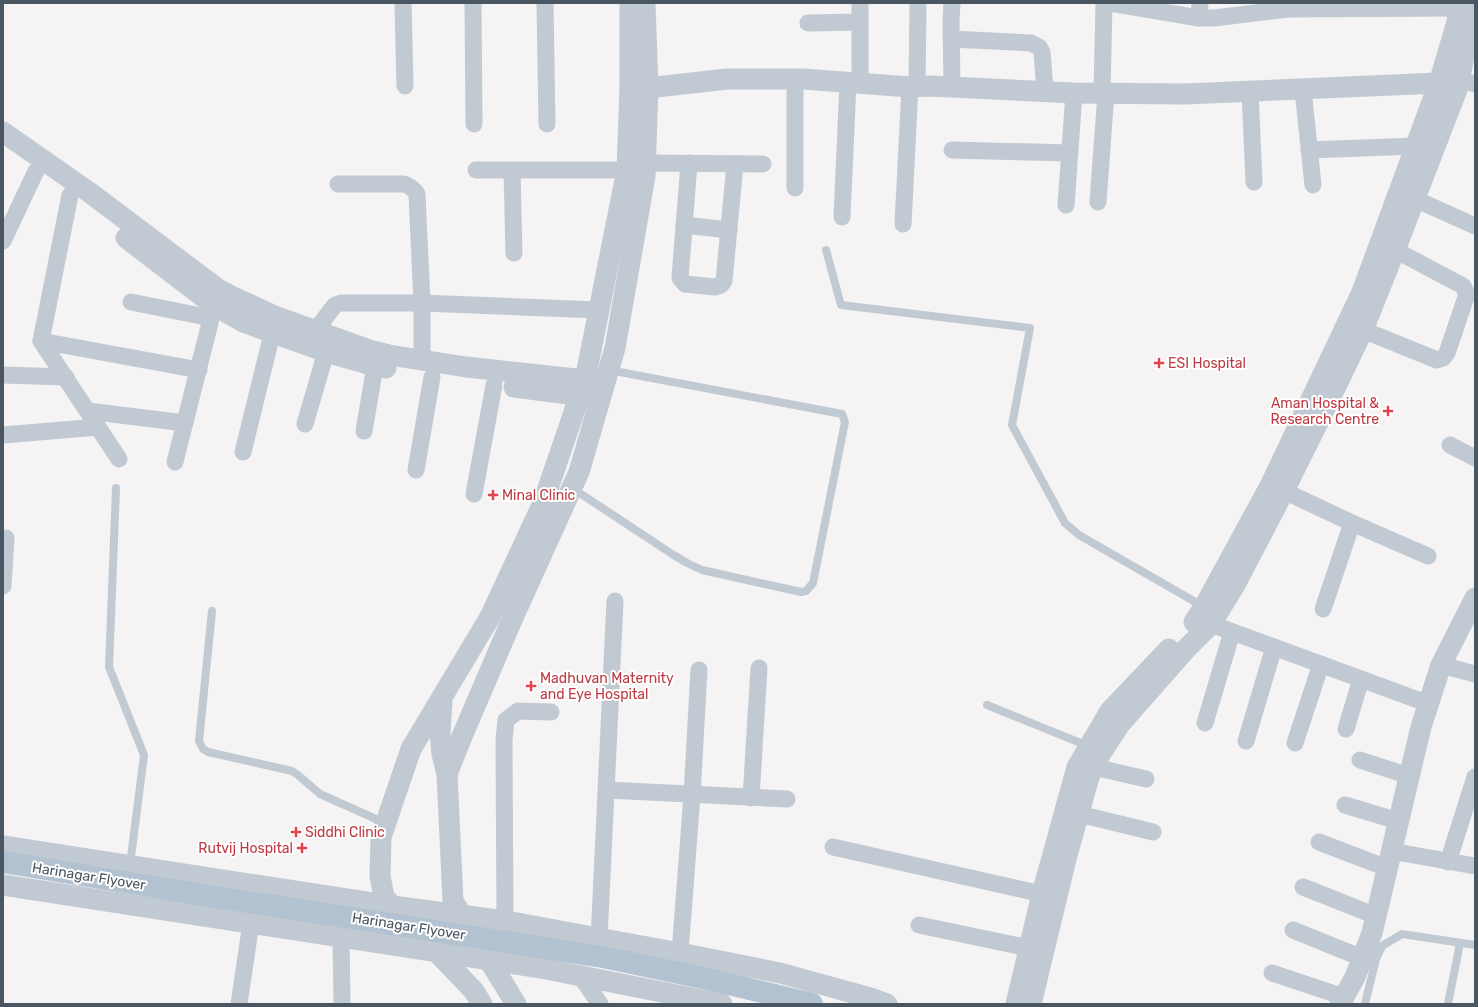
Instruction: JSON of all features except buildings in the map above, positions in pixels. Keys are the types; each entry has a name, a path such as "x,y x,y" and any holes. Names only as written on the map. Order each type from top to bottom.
{"main road":[{"name":"Harinagar Flyover","path":"3,862 209,896 603,957 712,980 812,1004"}],"street":[{"path":"403,3 405,86"},
{"path":"473,3 474,124"},
{"path":"545,3 547,124"},
{"path":"630,3 639,89"},
{"path":"448,774 463,734 511,622 582,463 596,386 599,310 636,166 639,89 645,3"},
{"path":"842,217 860,22 860,3"},
{"path":"903,224 914,87 918,3"},
{"path":"952,3 952,87"},
{"path":"1098,202 1104,93 1104,3"},
{"path":"1016,1004 1042,894 1073,776 1081,758 1116,704 1204,617 1236,583 1284,491 1363,330 1415,199 1458,84 1464,5 1289,6 1214,18 1200,10 1110,3"},
{"path":"808,23 860,22"},
{"path":"951,39 1031,43 1036,45 1042,52 1045,92"},
{"path":"639,89 726,79 794,79 914,87 930,86 1074,93 1185,94 1458,84"},
{"path":"794,79 795,188"},
{"path":"1031,1004 1066,859 1089,777 1120,724 1186,649 1204,617 1267,492 1362,292 1416,146 1458,84"},
{"path":"1303,90 1313,185"},
{"path":"1250,92 1254,182"},
{"path":"1066,205 1074,93"},
{"path":"3,132 89,192 215,304"},
{"path":"1309,150 1416,146"},
{"path":"3,148 70,195 215,304 243,322 272,334 375,366 487,370 596,386"},
{"path":"952,150 1070,153"},
{"path":"688,163 680,278 685,284 690,286 715,288 721,286 724,280 735,164"},
{"path":"476,170 512,171 688,163 763,164"},
{"path":"482,1004 474,991 384,897 380,876 381,837 411,750 492,613 618,337 645,184 636,166"},
{"path":"3,242 36,171"},
{"path":"512,171 514,253"},
{"path":"338,184 404,184 414,189 417,194 422,303 427,368 416,470"},
{"path":"70,195 41,340 119,459"},
{"path":"1415,199 1475,226"},
{"path":"684,225 728,230"},
{"path":"1363,330 1437,360 1443,358 1447,353 1466,297 1465,289 1463,286 1395,250"},
{"path":"131,302 215,304 231,296 277,318 315,331 427,368 494,385 596,386"},
{"path":"315,331 338,303 422,303 599,310"},
{"path":"175,462 215,304"},
{"path":"243,452 272,334"},
{"path":"41,340 199,370"},
{"path":"306,424 326,352"},
{"path":"364,431 375,366"},
{"path":"3,374 66,377"},
{"path":"474,494 494,385"},
{"path":"88,412 185,423"},
{"path":"3,435 98,427"},
{"path":"1450,445 1475,458"},
{"path":"1284,491 1428,556"},
{"path":"1323,609 1352,523"},
{"path":"3,586 6,538"},
{"path":"1272,972 1342,1000 1355,977 1372,932 1421,727 1441,665 1475,598"},
{"path":"598,939 615,601"},
{"path":"492,613 511,622"},
{"path":"1204,617 1232,632 1429,704"},
{"path":"1205,723 1232,632"},
{"path":"1246,741 1274,647"},
{"path":"1295,743 1321,664"},
{"path":"1441,665 1475,674"},
{"path":"751,798 759,668"},
{"path":"680,953 692,795 699,670"},
{"path":"1346,729 1361,679"},
{"path":"442,698 440,732 442,754 448,774 453,901 511,1002"},
{"path":"505,921 504,740 506,720 518,711 551,712"},
{"path":"1360,760 1409,776"},
{"path":"1094,767 1146,779"},
{"path":"1448,862 1475,777"},
{"path":"606,790 787,799"},
{"path":"1345,805 1398,821"},
{"path":"1079,814 1153,832"},
{"path":"1319,842 1389,859 1448,862 1475,866"},
{"path":"3,846 392,906 505,921 780,973 871,998 887,1004"},
{"path":"833,847 1042,894"},
{"path":"3,885 541,968 671,999 722,1004"},
{"path":"1303,887 1376,916"},
{"path":"239,1004 251,923"},
{"path":"919,925 1029,948"},
{"path":"1292,930 1362,958"},
{"path":"341,937 342,1004"},
{"path":"581,977 600,1004"}],"lane":[{"path":"826,250 840,305 1030,328 1012,425 1065,523 1079,535 1204,617"},
{"path":"572,488 672,554 702,570 801,592 806,591 813,583 845,422 842,414 596,386"},
{"path":"116,488 109,667 144,755 130,866"},
{"path":"212,611 199,741 204,749 208,752 292,771 320,794 385,823"},
{"path":"987,705 1089,746"},
{"path":"1365,1004 1376,959 1382,946 1402,934 1475,945"},
{"path":"1448,1004 1460,943"}],"place":[{"name":"ESI Hospital","path":"1159,363"},
{"name":"Aman Hospital & Research Centre","path":"1388,411"},
{"name":"Minal Clinic","path":"493,495"},
{"name":"Madhuvan Maternity and Eye Hospital","path":"531,686"},
{"name":"Siddhi Clinic","path":"296,832"},
{"name":"Rutvij Hospital","path":"302,848"}]}
